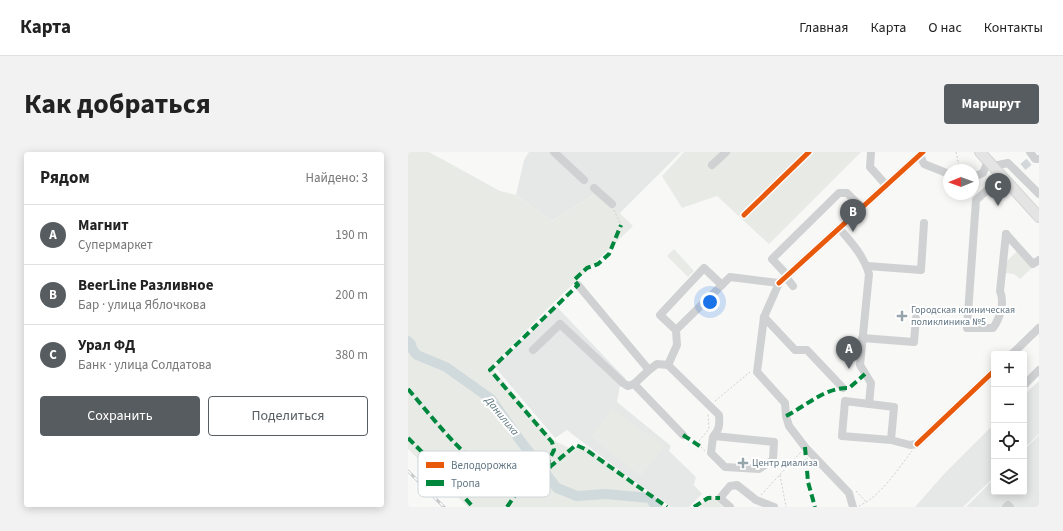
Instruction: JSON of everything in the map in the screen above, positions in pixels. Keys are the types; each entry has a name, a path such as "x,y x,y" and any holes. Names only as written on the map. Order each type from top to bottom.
{"main road":[{"path":"980,152 1039,217"}],"street":[{"path":"554,152 584,180"},
{"path":"712,165 726,152"},
{"path":"744,215 810,152"},
{"path":"871,152 870,167 886,185"},
{"path":"853,507 849,493 806,447 790,426 786,416 785,404 757,372 764,317 779,283 922,153"},
{"path":"922,153 924,164 943,172"},
{"path":"979,175 983,173 991,163 1008,163 1020,170 1039,194"},
{"path":"1003,176 976,200 967,328 993,328 999,320 1003,298 1000,291 1006,234 1033,264 1039,260"},
{"path":"594,188 612,204"},
{"path":"794,286 772,259 839,193 847,193 862,208"},
{"path":"867,266 920,270 924,223"},
{"path":"839,228 854,245 867,266 869,274 860,365 870,383 869,404"},
{"path":"668,365 677,345 676,330 660,315 704,268 722,285"},
{"path":"676,330 730,277 779,283"},
{"path":"578,285 650,370"},
{"path":"764,317 795,350 807,350 843,388"},
{"path":"862,338 914,342 916,318"},
{"path":"533,350 560,324 628,386 634,384 657,364 668,365 719,415 719,431 714,436 711,453 725,466 760,469 773,460 774,442 714,436"},
{"path":"1015,351 1039,328"},
{"path":"1027,382 1039,370"},
{"path":"891,440 894,407 845,401 842,436 891,440 910,445 917,444 991,374"},
{"path":"634,384 683,435"},
{"path":"730,507 720,498 730,486 736,485 756,500 774,507"},
{"path":"1006,507 1008,505 1010,507"}],"path":[{"path":"956,152 959,164"},
{"path":"612,204 621,225"},
{"path":"715,401 758,365"},
{"path":"857,507 867,503 887,482 917,444"},
{"path":"756,500 806,447"},
{"path":"780,475 786,507"}],"shaded area":[{"path":"408,152 429,152 500,191 516,195 552,221 595,194 605,199 633,226 546,310 491,367 553,440 569,448 586,446 664,507 468,507 458,497 550,497 550,451 418,451 418,459 408,449"},
{"path":"529,152 681,152 619,214 605,199 595,194 552,221 516,195 524,160"},
{"path":"684,152 861,152 769,244 717,196 682,208 662,176"},
{"path":"674,249 694,271 688,277 667,256"},
{"path":"1017,251 1033,267 1020,279 1014,274 1005,273 1006,262"},
{"path":"557,307 626,379 620,386 617,402 671,446 669,451 696,477 694,485 702,494 689,507 671,507 624,474 567,430 555,438 495,367"},
{"path":"1039,381 1039,434 1027,445 1027,423 1027,392"},
{"path":"612,409 664,446 641,476 591,437"},
{"path":"991,427 991,480 963,507 915,507 944,474"},
{"path":"1039,435 1039,507 966,507 991,482 991,495 1027,495 1027,447"},
{"path":"710,494 723,507 699,507"}],"waterway":[{"name":"Данилиха","path":"408,341 417,355 446,367 491,399 528,451"},
{"name":"Данилиха","path":"550,479 557,488 577,496 605,494 650,498 656,507"}],"tunnel":[{"path":"1023,167 1030,161"}],"railway":[{"path":"408,471 418,481"},
{"path":"434,497 444,507"}],"marked path":[{"path":"550,458 554,450 552,442 490,370 578,285 574,280 587,268 598,264 609,254 621,225"},
{"path":"786,416 824,394 849,388 865,374"},
{"path":"408,389 463,451"},
{"path":"683,435 701,447"},
{"path":"408,438 421,451"},
{"path":"550,467 576,445 585,449 667,507"},
{"path":"805,447 808,482 815,507"},
{"path":"464,497 473,507"},
{"path":"507,507 514,497"},
{"path":"694,507 708,498 720,498"}],"cycle path":[{"path":"744,215 809,152"},
{"path":"779,283 923,152"},
{"path":"917,444 991,374"}],"place":[{"name":"Урал ФД","path":"998,206"},
{"name":"BeerLine Разливное","path":"853,232"},
{"name":"Городская клиническая поликлиника №5","path":"902,316"},
{"name":"Магнит","path":"849,369"},
{"name":"Центр диализа","path":"743,463"}]}
